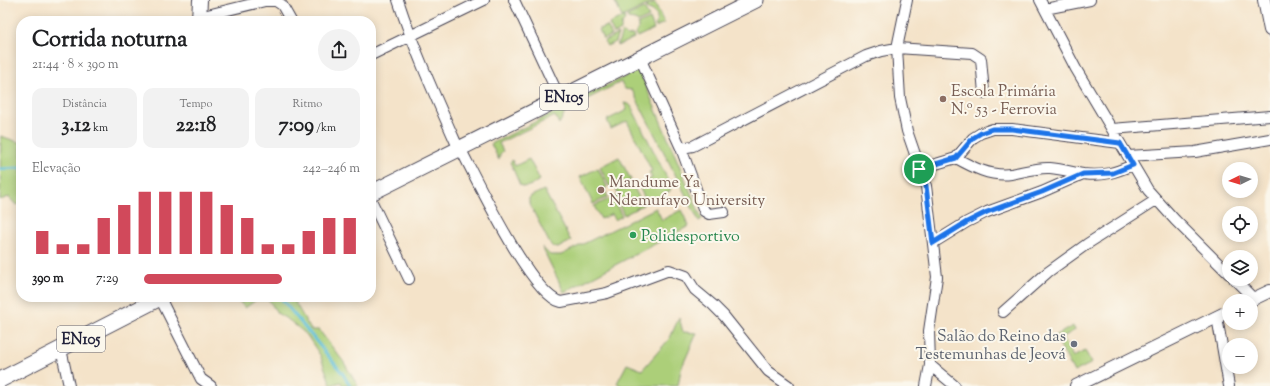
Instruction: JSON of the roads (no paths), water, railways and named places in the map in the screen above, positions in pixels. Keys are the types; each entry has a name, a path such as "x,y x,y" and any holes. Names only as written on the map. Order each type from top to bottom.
{"main road":[{"path":"199,16 200,0"},
{"name":"EN105","path":"563,98 737,0"},
{"name":"EN105","path":"376,183 563,98 756,0"},
{"name":"EN105","path":"376,190 458,146"},
{"name":"EN105","path":"0,372 146,302"},
{"name":"EN105","path":"0,380 61,349 147,302"}],"street":[{"path":"398,0 410,37 434,95 458,146 521,260 537,283 555,300 561,302 606,293 669,270 686,276 695,290 724,316 768,371 789,386"},
{"path":"376,53 484,0"},
{"path":"514,0 563,98"},
{"path":"907,0 897,48 900,98 907,131 926,186 937,277 929,331 930,365 926,386"},
{"path":"1090,0 1043,4 1076,69 1148,190 1175,220 1222,267"},
{"path":"1264,0 1270,30"},
{"path":"210,16 265,1 276,1 282,5 288,16"},
{"path":"681,148 693,146 866,56 897,48 972,53 981,59 984,93"},
{"path":"640,58 681,148 704,211 709,214 724,212"},
{"path":"1112,129 1270,116"},
{"path":"919,169 956,158 973,138 992,129 1012,129 1120,143"},
{"path":"1128,156 1195,152 1270,139"},
{"path":"956,158 972,167 993,174 1008,174 1048,168 1083,174 1113,173 1133,165"},
{"path":"933,243 967,222 987,212 1042,192 1083,174"},
{"path":"1003,312 1048,272 1087,244 1156,200"},
{"path":"376,210 409,279"},
{"path":"1240,286 1247,294"},
{"path":"1258,297 1270,291"},
{"path":"159,302 201,379 211,386"},
{"path":"1076,386 1222,314"},
{"path":"1217,317 1229,386"},
{"path":"61,349 69,386"},
{"path":"930,365 955,386"}],"waterway":[{"path":"0,169 16,168"},
{"path":"284,302 343,374 350,386"}],"place":[{"name":"Escola Primária N.º 53 - Ferrovia","path":"943,99"},
{"name":"Mandume Ya Ndemufayo University","path":"601,190"},
{"name":"Polidesportivo","path":"633,235"},
{"name":"Salão do Reino das Testemunhas de Jeová","path":"1074,344"}]}
